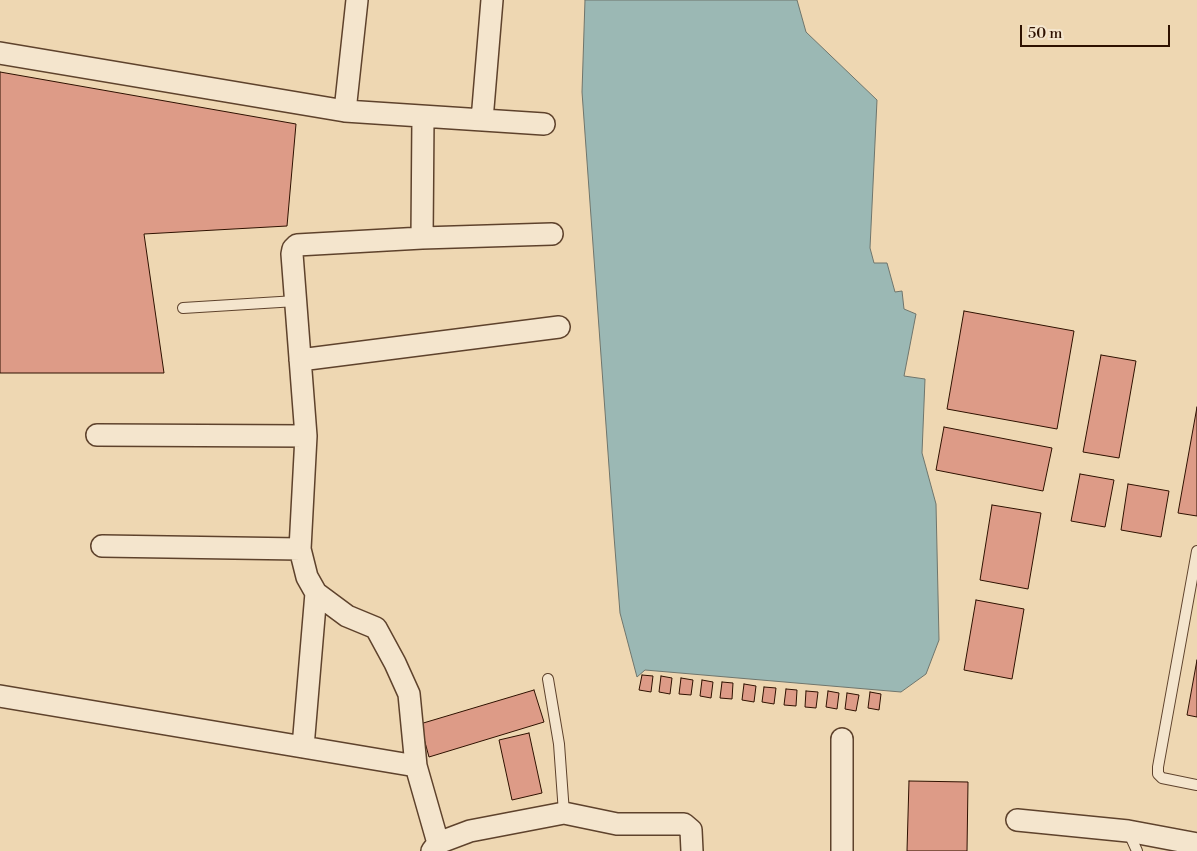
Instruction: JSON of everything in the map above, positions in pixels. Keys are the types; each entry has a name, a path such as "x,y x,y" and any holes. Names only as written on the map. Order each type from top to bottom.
{"street":[{"path":"345,111 358,0"},
{"path":"482,120 492,0"},
{"path":"0,53 345,111 544,124"},
{"path":"422,117 422,238"},
{"path":"552,234 422,238 297,245 293,248 306,436 300,549 307,577 316,593 347,616 376,628 395,663 409,694 416,766 435,847 470,831 564,813 617,824 684,824 691,830 692,851"},
{"path":"300,360 559,327"},
{"path":"97,435 306,436"},
{"path":"102,546 300,549"},
{"path":"303,747 316,593"},
{"path":"0,696 416,766"},
{"path":"842,739 842,851"},
{"path":"1017,820 1128,831 1197,844"}],"lane":[{"path":"184,308 296,301"},
{"path":"1197,551 1158,767 1158,774 1162,778 1197,785"},
{"path":"548,679 559,744 564,813"},
{"path":"1128,831 1137,851"}],"water":[{"path":"585,0 797,0 806,32 877,100 870,248 874,263 887,263 895,292 902,291 904,309 916,314 904,376 925,379 922,453 936,504 939,640 926,674 901,692 645,670 637,677 620,613 614,536 582,92"}],"building":[{"path":"0,72 296,124 287,226 144,234 164,373 0,373"},
{"path":"964,311 1074,331 1057,429 947,409"},
{"path":"1101,355 1136,361 1119,458 1083,452"},
{"path":"1197,407 1197,516 1178,513"},
{"path":"944,427 1052,448 1043,491 936,470"},
{"path":"1080,474 1114,480 1105,527 1071,521"},
{"path":"1128,484 1169,491 1161,537 1121,530"},
{"path":"992,505 1041,513 1028,589 980,580"},
{"path":"976,600 1024,609 1012,679 964,670"},
{"path":"1197,660 1197,717 1187,715"},
{"path":"642,675 653,676 651,692 639,690"},
{"path":"661,676 672,678 670,694 659,692"},
{"path":"681,678 693,680 691,695 679,694"},
{"path":"702,680 713,682 711,698 700,696"},
{"path":"722,682 733,683 732,699 720,698"},
{"path":"744,684 756,686 754,702 742,700"},
{"path":"764,687 776,688 774,704 762,702"},
{"path":"786,689 797,690 796,706 784,705"},
{"path":"534,690 544,722 429,757 420,724"},
{"path":"806,691 818,692 816,708 805,707"},
{"path":"828,691 839,693 837,709 826,707"},
{"path":"870,692 881,694 879,710 868,708"},
{"path":"847,693 859,695 856,711 845,709"},
{"path":"529,733 542,793 512,800 499,740"},
{"path":"909,781 968,782 967,851 907,851"}]}
